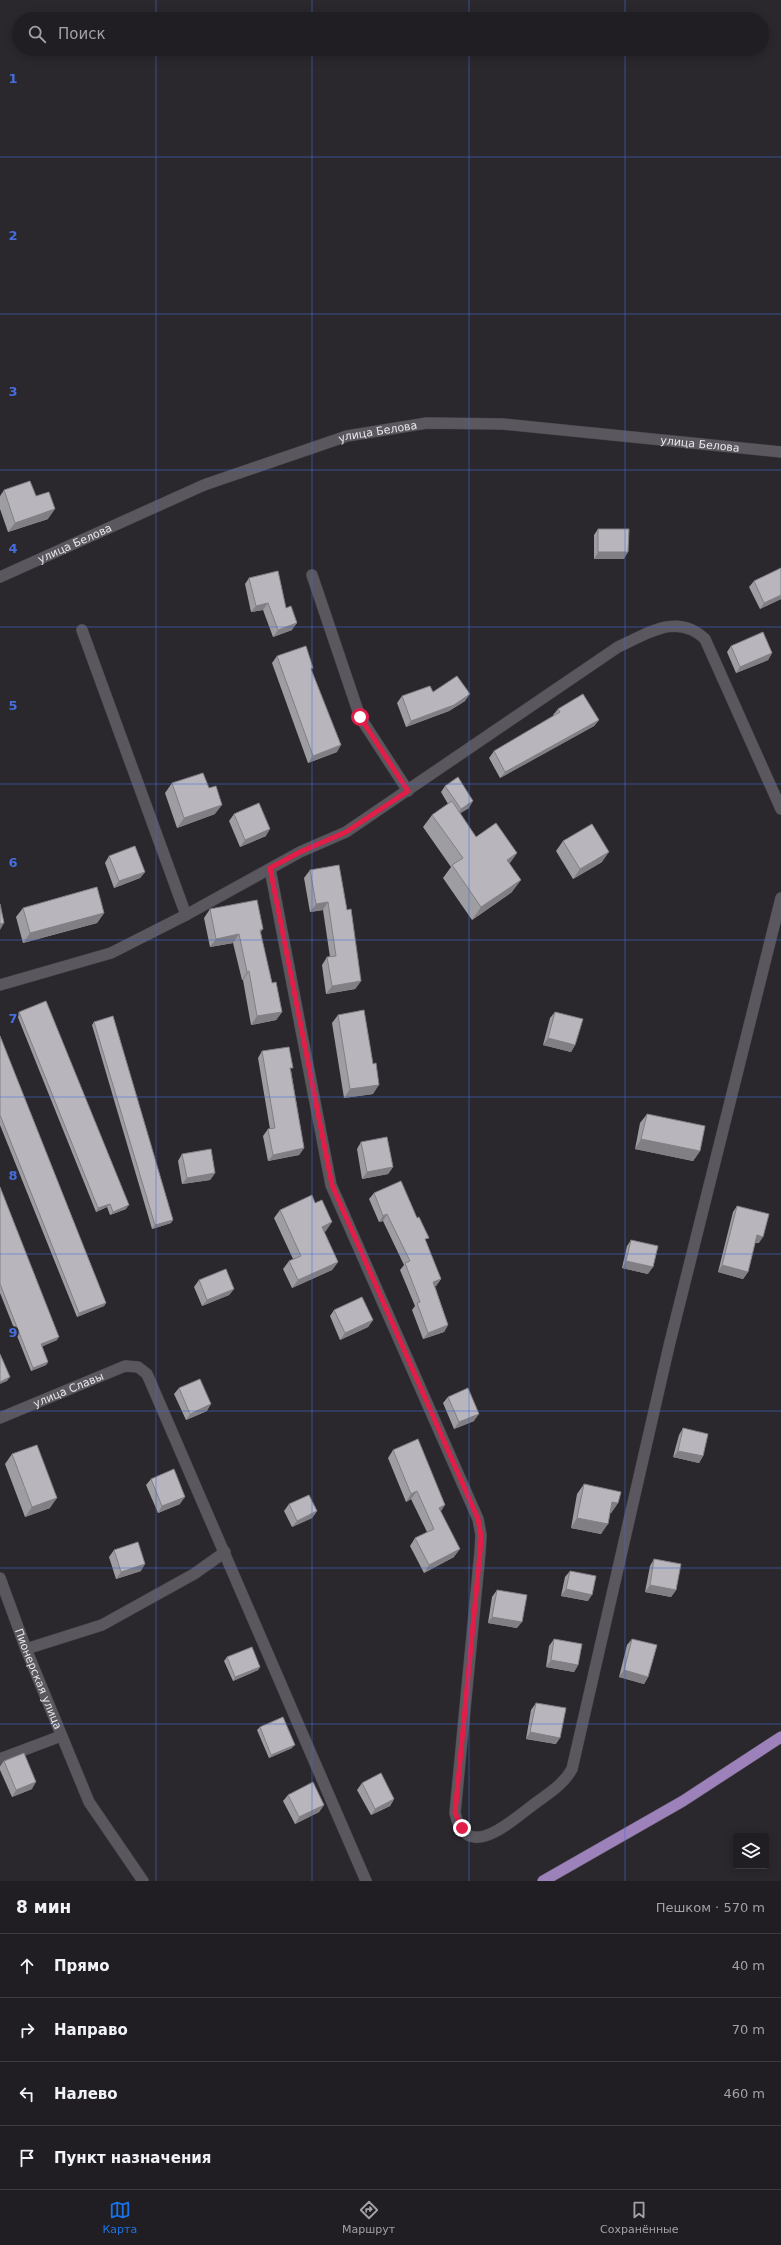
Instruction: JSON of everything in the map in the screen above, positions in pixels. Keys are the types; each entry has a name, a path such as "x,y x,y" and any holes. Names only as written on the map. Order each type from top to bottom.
{"main road":[{"path":"543,1881 683,1801 781,1737"}],"street":[{"name":"улица Белова","path":"0,577 211,482 347,436 427,423 503,424 781,452"},
{"path":"312,575 360,717 408,791"},
{"path":"0,985 111,953 186,915 300,852 346,832 618,647 668,626 678,625 698,632 710,648 781,809"},
{"path":"82,630 186,915"},
{"path":"270,868 332,1185 478,1519 481,1536 480,1552 455,1813 462,1828 476,1837 493,1834 562,1782 572,1769 669,1346 781,898"},
{"name":"улица Славы","path":"0,1418 125,1366 138,1366 150,1380 226,1552"},
{"path":"26,1649 102,1625 194,1574 226,1552 366,1881"},
{"name":"Пионерская улица","path":"0,1578 26,1649 89,1802 143,1881"},
{"path":"0,1759 61,1736"}],"building":[{"path":"30,481 36,496 49,492 55,509 15,523 4,490"},
{"path":"598,529 629,529 628,552 598,552"},
{"path":"781,568 781,595 764,603 754,581"},
{"path":"278,571 286,608 291,606 297,623 278,630 268,603 256,606 249,578"},
{"path":"763,632 772,653 740,667 731,646"},
{"path":"306,646 313,668 311,669 341,745 313,756 277,656"},
{"path":"457,676 470,694 454,705 411,721 402,696 430,686 433,692"},
{"path":"583,694 599,720 505,772 494,751 560,712 558,709"},
{"path":"203,773 209,788 216,786 222,805 184,818 172,783"},
{"path":"458,777 473,801 461,809 445,786"},
{"path":"452,801 476,837 496,823 517,853 507,860 521,880 481,907 452,865 463,858 432,815"},
{"path":"259,803 270,829 245,840 234,814"},
{"path":"592,824 609,852 580,869 563,841"},
{"path":"135,846 145,872 119,881 109,856"},
{"path":"339,865 347,910 351,909 361,981 332,986 327,957 336,956 328,902 316,904 310,870"},
{"path":"97,887 104,913 30,933 23,908"},
{"path":"257,900 263,929 260,930 272,983 276,982 282,1012 257,1016 249,971 247,972 239,934 216,939 210,909"},
{"path":"0,904 4,923 0,924"},
{"path":"46,1001 129,1205 113,1212 110,1204 98,1208 19,1012"},
{"path":"364,1010 373,1064 376,1063 379,1085 350,1089 338,1015"},
{"path":"555,1012 583,1019 575,1045 548,1038"},
{"path":"113,1016 173,1220 155,1225 94,1022"},
{"path":"0,1036 106,1303 79,1313 0,1115"},
{"path":"289,1047 293,1068 290,1068 304,1148 273,1155 268,1129 275,1128 262,1051"},
{"path":"647,1114 705,1126 700,1151 641,1139"},
{"path":"387,1137 393,1167 367,1172 361,1142"},
{"path":"211,1149 215,1173 187,1178 182,1154"},
{"path":"401,1181 417,1218 419,1217 429,1238 425,1239 441,1279 433,1282 448,1325 428,1333 417,1303 420,1302 405,1263 410,1261 387,1214 383,1216 374,1193"},
{"path":"0,1187 59,1337 41,1344 48,1362 33,1368 0,1284"},
{"path":"312,1195 315,1203 322,1200 332,1222 322,1227 338,1262 298,1280 289,1261 301,1256 280,1210"},
{"path":"737,1206 769,1214 763,1237 757,1235 748,1272 722,1265"},
{"path":"631,1240 658,1246 653,1267 626,1261"},
{"path":"226,1269 234,1289 207,1300 199,1280"},
{"path":"362,1297 373,1320 345,1333 334,1310"},
{"path":"0,1354 10,1377 0,1382"},
{"path":"200,1379 211,1404 190,1414 179,1388"},
{"path":"468,1388 479,1414 459,1422 448,1397"},
{"path":"683,1428 708,1434 703,1456 678,1451"},
{"path":"418,1439 445,1505 439,1508 460,1549 429,1565 415,1538 434,1529 417,1491 411,1494 393,1450"},
{"path":"37,1445 57,1498 32,1507 12,1454"},
{"path":"174,1469 185,1497 162,1506 151,1479"},
{"path":"584,1484 621,1492 618,1503 612,1502 608,1524 577,1518"},
{"path":"309,1495 317,1511 297,1521 289,1504"},
{"path":"138,1542 145,1564 121,1572 114,1550"},
{"path":"654,1559 681,1564 676,1590 650,1585"},
{"path":"570,1571 596,1576 592,1595 566,1589"},
{"path":"497,1590 527,1595 522,1622 492,1617"},
{"path":"554,1639 582,1644 578,1665 551,1660"},
{"path":"632,1639 657,1645 648,1677 624,1670"},
{"path":"252,1647 260,1667 235,1677 227,1657"},
{"path":"536,1703 566,1708 560,1738 530,1732"},
{"path":"283,1717 295,1745 271,1755 260,1727"},
{"path":"24,1753 36,1782 16,1790 4,1761"},
{"path":"381,1773 394,1799 375,1809 362,1783"},
{"path":"313,1782 324,1805 299,1817 288,1795"}],"route":[{"path":"360,717 408,791 346,832 300,852 270,868 332,1185 478,1519 481,1536 480,1552 455,1813 457,1821 462,1828"}]}
